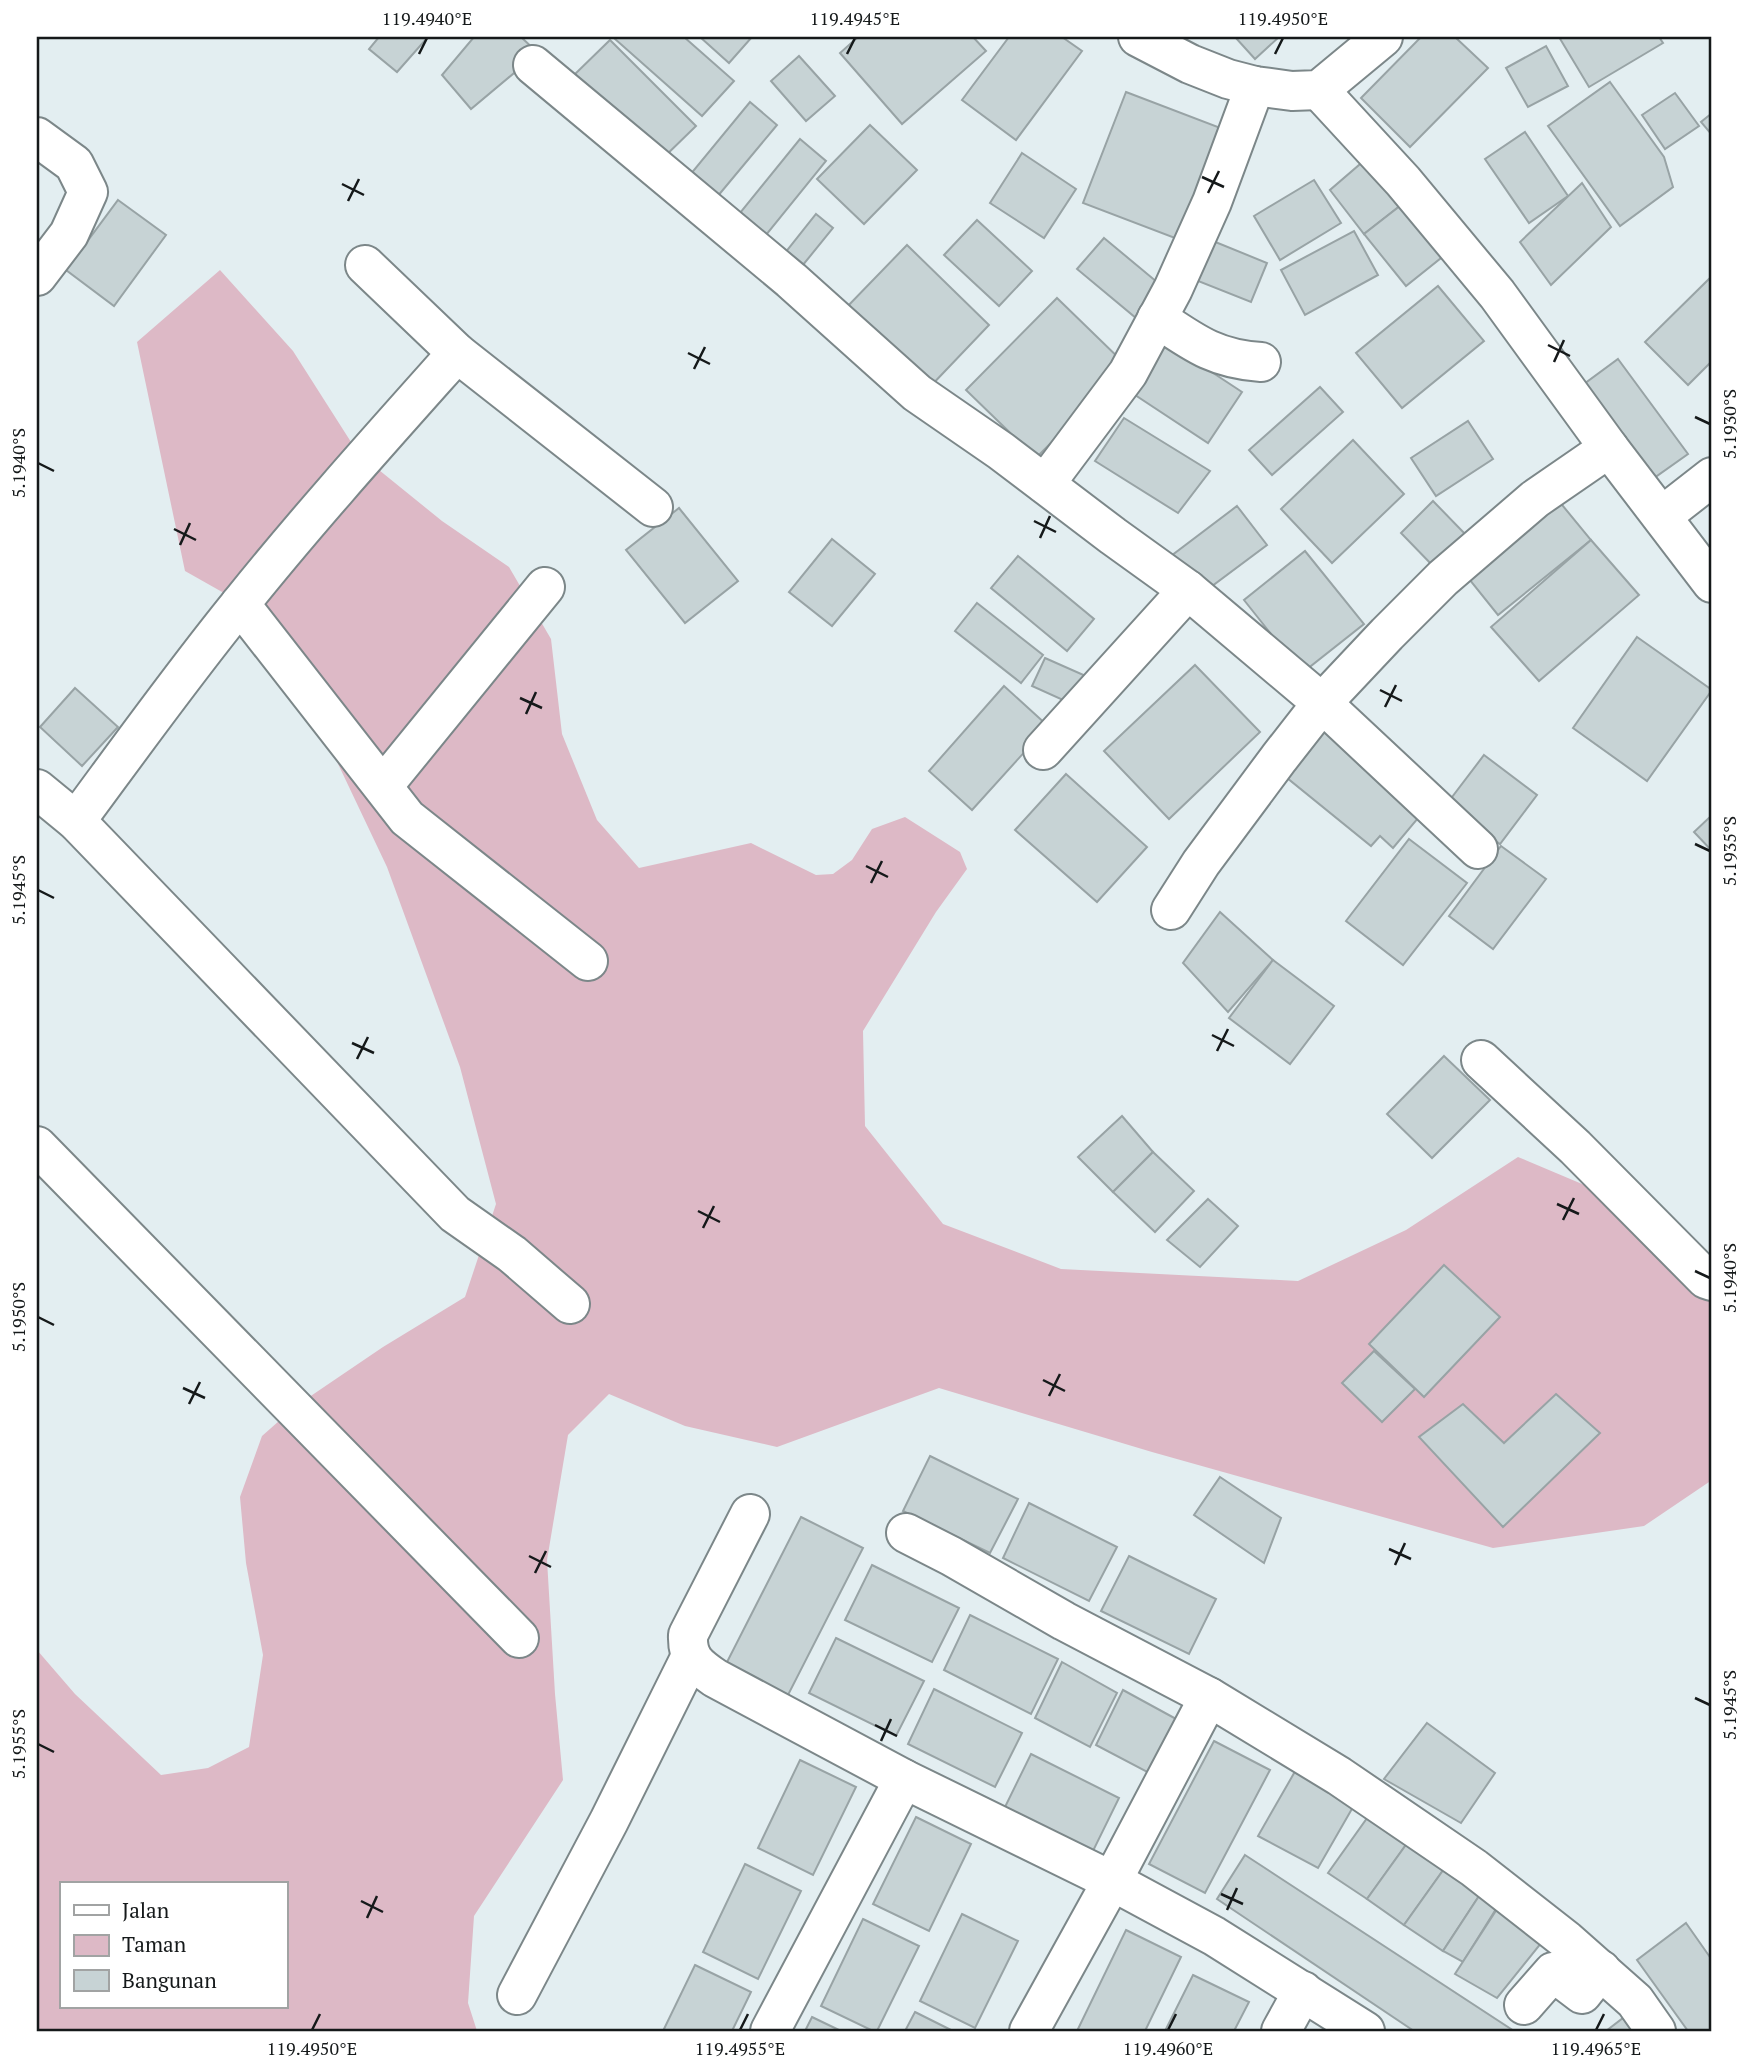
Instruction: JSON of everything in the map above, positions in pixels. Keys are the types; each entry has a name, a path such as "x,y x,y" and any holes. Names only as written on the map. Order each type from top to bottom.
{"street":[{"path":"1138,37 1190,64 1228,79 1292,91 1319,90 1383,37"},
{"path":"533,65 791,280 917,393 1001,451 1188,590 1322,703 1478,849"},
{"path":"1045,484 1128,373 1173,289 1212,202 1255,86"},
{"path":"1319,90 1403,181 1496,295 1712,583"},
{"path":"37,137 74,164 88,191 69,234 37,276"},
{"path":"365,265 457,354 653,507"},
{"path":"1157,318 1196,345 1216,354 1238,361 1261,362"},
{"path":"76,821 240,604 352,471 457,354"},
{"path":"1171,910 1230,823 1322,703 1387,634 1443,578 1535,499 1609,448"},
{"path":"1662,516 1712,477"},
{"path":"383,786 545,587"},
{"path":"1043,750 1188,590"},
{"path":"240,604 407,818 588,961"},
{"path":"37,789 76,821 455,1214 512,1254 570,1304"},
{"path":"1481,1060 1575,1147 1706,1279 1712,1281"},
{"path":"37,1146 519,1638"},
{"path":"750,1514 688,1634 687,1648 699,1667 904,1779 1112,1881 1214,1936 1365,2031"},
{"path":"906,1533 1209,1697 1339,1776 1474,1868 1601,1970 1635,2001 1656,2031"},
{"path":"517,1995 609,1821 691,1657"},
{"path":"1029,2031 1209,1697"},
{"path":"770,2031 904,1779"},
{"path":"1524,2005 1553,1972 1582,1994 1601,1970"},
{"path":"1281,2031 1303,1991"}],"green space":[{"path":"220,270 293,351 358,453 442,521 509,567 551,639 562,734 597,820 639,868 751,843 816,875 833,874 852,860 872,829 905,817 960,852 967,869 936,912 863,1031 865,1126 943,1224 1061,1269 1298,1281 1406,1230 1518,1157 1620,1200 1712,1294 1712,1480 1644,1526 1493,1548 1152,1452 939,1388 777,1447 685,1426 609,1394 568,1435 547,1560 563,1780 474,1916 468,2003 477,2031 37,2031 37,1650 75,1694 161,1775 208,1768 249,1747 263,1655 246,1563 240,1497 262,1436 296,1406 383,1347 465,1297 496,1204 460,1067 387,867 283,648 231,597 185,571 137,342"}],"building":[{"path":"379,37 428,37 397,72 369,49"},
{"path":"474,37 521,37 538,53 471,109 442,75"},
{"path":"684,37 734,81 702,116 615,39"},
{"path":"700,37 752,37 729,63"},
{"path":"858,37 973,37 986,51 902,124 840,53"},
{"path":"1009,37 1062,37 1082,51 1016,140 962,100"},
{"path":"1235,37 1279,37 1255,59"},
{"path":"1421,37 1455,37 1488,68 1410,147 1361,98"},
{"path":"1559,37 1659,37 1663,43 1589,87"},
{"path":"610,40 696,126 658,163 573,76"},
{"path":"1546,46 1568,86 1528,107 1506,68"},
{"path":"799,56 835,96 806,121 771,81"},
{"path":"1610,82 1664,157 1673,187 1620,226 1548,126"},
{"path":"1126,92 1231,132 1188,243 1083,203"},
{"path":"1675,93 1699,126 1665,149 1642,115"},
{"path":"750,102 777,125 707,209 680,187"},
{"path":"1712,113 1712,135 1701,122"},
{"path":"870,125 917,170 864,224 817,179"},
{"path":"1525,132 1568,196 1529,223 1485,159"},
{"path":"800,139 826,161 757,246 731,224"},
{"path":"1022,153 1076,189 1044,238 990,203"},
{"path":"1366,159 1405,202 1364,234 1330,190"},
{"path":"1314,180 1341,223 1280,260 1254,216"},
{"path":"1582,183 1611,227 1551,285 1520,242"},
{"path":"118,200 166,235 114,306 66,270"},
{"path":"1405,202 1446,254 1406,286 1364,234"},
{"path":"816,214 833,228 798,271 781,258"},
{"path":"977,220 1032,271 999,306 944,255"},
{"path":"1354,231 1378,275 1305,315 1281,270"},
{"path":"1104,238 1163,287 1136,318 1077,269"},
{"path":"1208,239 1267,263 1251,302 1193,279"},
{"path":"907,245 989,325 926,391 843,311"},
{"path":"1712,276 1712,361 1688,385 1645,342"},
{"path":"1438,286 1484,341 1402,408 1356,353"},
{"path":"1057,298 1127,366 1036,458 966,390"},
{"path":"1160,338 1242,392 1208,443 1126,389"},
{"path":"1618,359 1688,454 1654,478 1584,384"},
{"path":"1320,387 1343,412 1272,475 1249,450"},
{"path":"1124,418 1210,471 1178,513 1095,461"},
{"path":"1468,421 1493,459 1436,496 1411,458"},
{"path":"1353,440 1404,494 1332,563 1281,509"},
{"path":"1558,500 1591,540 1498,615 1465,574"},
{"path":"1433,501 1468,537 1436,569 1401,533"},
{"path":"1237,506 1267,545 1200,595 1171,556"},
{"path":"679,508 738,581 685,623 626,550"},
{"path":"832,539 875,574 832,626 789,592"},
{"path":"1591,540 1639,595 1539,681 1491,627"},
{"path":"1305,551 1364,624 1302,673 1244,600"},
{"path":"1018,556 1094,619 1067,651 991,588"},
{"path":"977,603 1043,655 1021,683 955,631"},
{"path":"1637,637 1712,690 1647,781 1573,728"},
{"path":"1045,658 1088,677 1074,705 1032,686"},
{"path":"1195,665 1260,732 1169,819 1104,751"},
{"path":"1004,686 1048,726 972,810 929,771"},
{"path":"75,688 118,727 82,766 40,727"},
{"path":"1321,726 1424,811 1393,848 1380,836 1371,846 1281,773"},
{"path":"1484,755 1537,795 1500,844 1446,805"},
{"path":"1066,774 1147,847 1097,902 1015,830"},
{"path":"1712,815 1712,851 1694,832"},
{"path":"1409,839 1467,883 1403,965 1346,921"},
{"path":"1501,846 1546,879 1493,949 1449,916"},
{"path":"1220,912 1273,960 1228,1012 1183,963"},
{"path":"1273,960 1334,1006 1290,1064 1229,1018"},
{"path":"1444,1056 1490,1100 1432,1158 1387,1114"},
{"path":"1122,1116 1153,1152 1113,1192 1078,1157"},
{"path":"1153,1152 1194,1191 1155,1232 1113,1192"},
{"path":"1208,1199 1238,1226 1200,1267 1167,1240"},
{"path":"1444,1265 1500,1317 1424,1397 1369,1344"},
{"path":"1374,1351 1415,1389 1382,1422 1342,1383"},
{"path":"1556,1394 1600,1433 1503,1527 1419,1437 1463,1404 1504,1443"},
{"path":"930,1456 1018,1499 990,1553 903,1511"},
{"path":"1220,1477 1281,1518 1264,1563 1194,1515"},
{"path":"1029,1503 1117,1547 1089,1601 1003,1558"},
{"path":"801,1517 863,1548 788,1695 726,1664"},
{"path":"1129,1556 1216,1599 1189,1654 1101,1611"},
{"path":"872,1565 959,1608 932,1662 845,1620"},
{"path":"970,1615 1058,1659 1031,1714 944,1670"},
{"path":"836,1638 924,1681 896,1736 809,1693"},
{"path":"1062,1662 1117,1693 1090,1747 1035,1718"},
{"path":"934,1689 1022,1733 995,1787 908,1744"},
{"path":"1123,1690 1178,1720 1151,1774 1096,1745"},
{"path":"1427,1723 1495,1773 1461,1823 1384,1779"},
{"path":"1214,1741 1270,1770 1205,1893 1149,1864"},
{"path":"1031,1754 1119,1798 1092,1853 1004,1809"},
{"path":"800,1760 856,1787 813,1875 758,1848"},
{"path":"1297,1768 1353,1807 1318,1868 1258,1836"},
{"path":"1370,1814 1408,1842 1367,1899 1328,1873"},
{"path":"916,1817 971,1844 929,1931 873,1904"},
{"path":"1408,1842 1444,1869 1404,1925 1367,1899"},
{"path":"1245,1855 1514,2031 1414,2031 1217,1899"},
{"path":"745,1864 801,1891 758,1979 703,1952"},
{"path":"1444,1869 1479,1896 1443,1951 1404,1925"},
{"path":"1479,1896 1496,1909 1463,1962 1443,1951"},
{"path":"1499,1906 1546,1937 1497,1998 1455,1974"},
{"path":"962,1914 1018,1941 975,2028 920,2001"},
{"path":"863,1919 919,1946 877,2031 821,2006"},
{"path":"1686,1923 1712,1960 1712,2031 1688,2031 1637,1960"},
{"path":"1126,1930 1181,1957 1145,2031 1077,2031"},
{"path":"695,1965 751,1992 732,2031 663,2031"},
{"path":"1193,1975 1249,2002 1234,2031 1165,2031"},
{"path":"915,2012 953,2031 905,2031"},
{"path":"812,2017 841,2031 805,2031"},
{"path":"1623,2018 1633,2031 1606,2031"}]}
